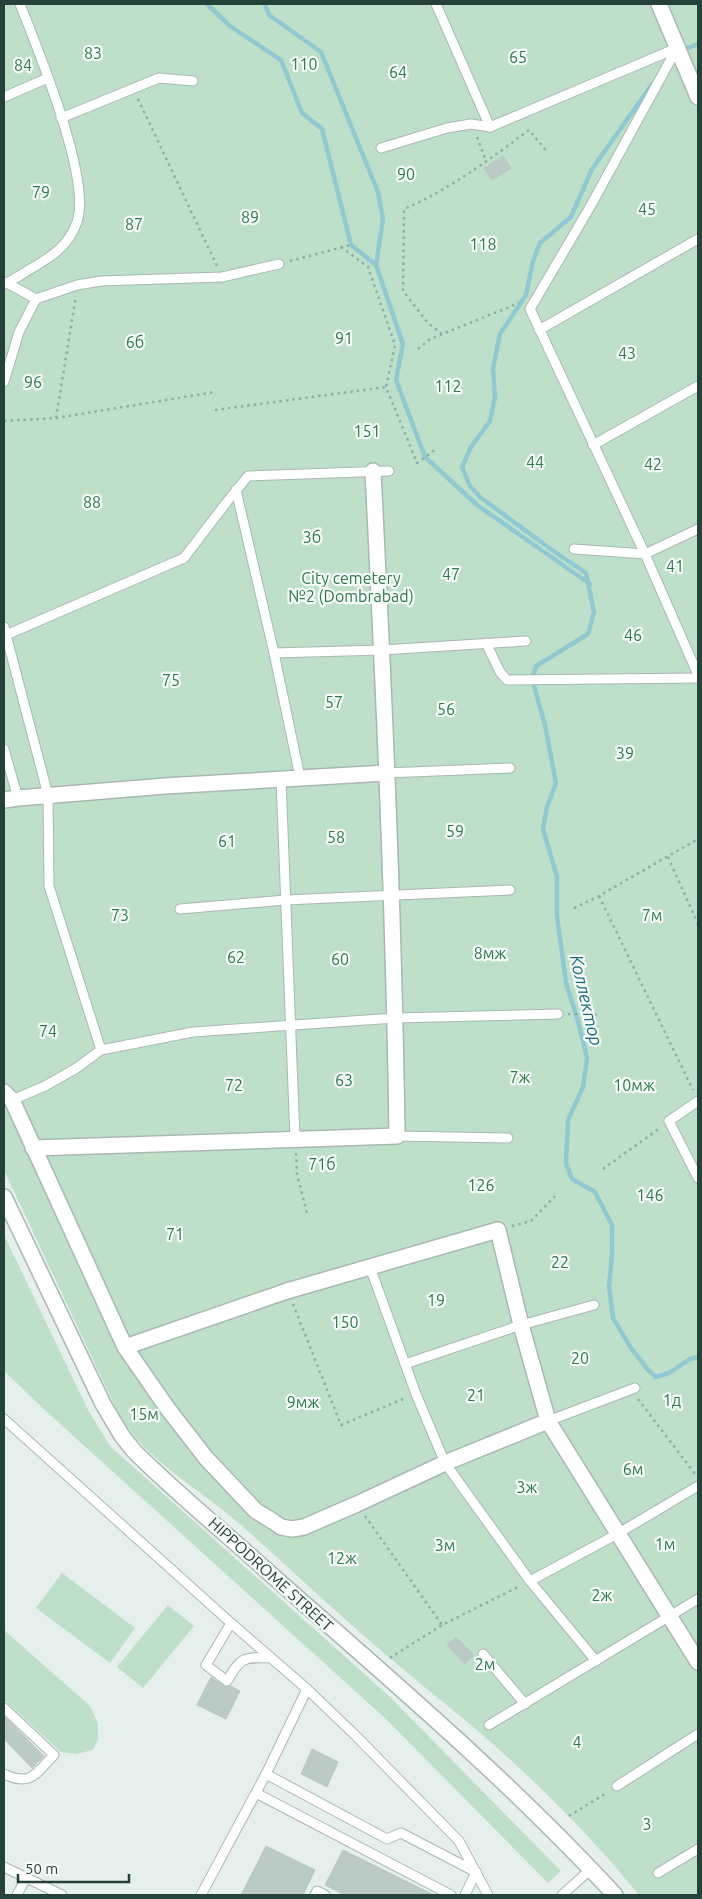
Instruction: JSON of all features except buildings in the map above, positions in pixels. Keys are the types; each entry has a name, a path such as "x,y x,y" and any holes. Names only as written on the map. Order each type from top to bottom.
{"street":[{"path":"659,4 698,96"},
{"path":"34,1148 397,1136 395,1018 382,650 373,471"},
{"path":"11,799 386,773"},
{"path":"8,1096 34,1148 125,1347 168,1409 206,1458 256,1511 281,1527 292,1529 304,1527 445,1463 548,1421"},
{"name":"HIPPODROME STREET","path":"4,1197 103,1404 122,1436 134,1451 409,1696 508,1788 615,1895"},
{"path":"125,1347 287,1291 498,1230 521,1325 548,1421 698,1662"}],"lane":[{"path":"5,284 56,254 68,240 78,220 79,194 61,118 20,4"},
{"path":"436,4 490,127"},
{"path":"381,148 447,128 471,124 490,127 677,48"},
{"path":"486,643 500,672 507,680 544,680 697,672 645,554 530,309 590,207 677,48"},
{"path":"4,97 48,78"},
{"path":"61,118 159,78 193,81"},
{"path":"539,330 698,239"},
{"path":"5,284 36,299 78,285 101,280 222,277 279,264"},
{"path":"4,382 19,332 36,299"},
{"path":"593,445 698,386"},
{"path":"101,1050 49,886 48,795 5,631 184,558 248,476 390,471"},
{"path":"236,490 274,653 300,778"},
{"path":"574,549 645,554 698,529"},
{"path":"274,653 382,650 526,641"},
{"path":"4,749 11,799"},
{"path":"386,773 510,768"},
{"path":"281,779 289,1025 295,1139"},
{"path":"180,909 285,900 510,890"},
{"path":"8,1096 44,1086 76,1069 101,1050 193,1032 395,1018 558,1014"},
{"path":"698,1101 669,1121 698,1178"},
{"path":"397,1136 508,1138"},
{"path":"370,1267 404,1364 445,1463 530,1581 596,1661"},
{"path":"404,1364 521,1325 594,1305"},
{"path":"548,1421 633,1389"},
{"path":"4,1419 307,1689 355,1735 459,1841 488,1895"},
{"path":"530,1581 619,1533 698,1486"},
{"path":"489,1725 698,1599"},
{"path":"231,1623 206,1665 228,1681 238,1663 252,1657 271,1658"},
{"path":"483,1654 525,1704"},
{"path":"201,1895 266,1774 307,1689"},
{"path":"4,1708 54,1755 31,1778 17,1780 4,1774"},
{"path":"617,1786 698,1734"},
{"path":"266,1774 387,1840 401,1832 476,1872"},
{"path":"256,1793 451,1895"},
{"path":"658,1873 698,1849"},
{"path":"4,1867 62,1895"},
{"path":"562,1895 591,1869"},
{"path":"465,1895 476,1872"},
{"path":"17,1895 26,1878"},
{"path":"484,1886 492,1895"},
{"path":"315,1895 318,1892 325,1895"}],"path":[{"path":"133,89 222,277"},
{"path":"471,124 486,161"},
{"path":"442,334 428,323 403,290 404,209 422,202 486,161 529,130 548,153"},
{"path":"279,264 351,245"},
{"path":"341,247 368,266 395,345 386,387 417,463 436,448"},
{"path":"56,418 78,285"},
{"path":"418,349 430,339 519,303"},
{"path":"215,410 386,387"},
{"path":"4,421 56,418 215,392"},
{"path":"574,908 600,896 698,839"},
{"path":"668,857 698,924"},
{"path":"600,896 698,1101"},
{"path":"577,1015 599,1015"},
{"path":"603,1169 669,1121"},
{"path":"295,1139 297,1174 307,1213"},
{"path":"498,1230 531,1221 555,1196"},
{"path":"287,1291 341,1425 416,1394"},
{"path":"633,1389 698,1478"},
{"path":"357,1504 442,1625"},
{"path":"390,1658 442,1625 530,1581"},
{"path":"569,1816 617,1786"}],"green space":[{"name":"City cemetery №2 (Dombrabad)","path":"4,4 698,4 698,1895 639,1895 582,1830 500,1750 372,1643 242,1526 175,1474 143,1446 118,1413 4,1170"},
{"path":"4,1235 88,1410 110,1446 390,1697 561,1871 548,1883 387,1720 4,1371"},
{"path":"62,1573 135,1628 110,1663 36,1608"},
{"path":"168,1605 194,1626 143,1688 117,1667"},
{"path":"4,1630 90,1706 98,1724 98,1739 93,1750 76,1754 61,1752 4,1700"}],"waterway":[{"path":"207,4 230,26 281,60 302,113 322,129 351,245 376,265"},
{"path":"265,4 269,15 321,52 378,192 383,219 376,265 403,344 396,380 425,457 477,505 590,584"},
{"path":"683,50 698,44"},
{"name":"Коллектор","path":"653,83 592,169 571,217 540,243 533,261 526,295 500,334 493,368 495,397 490,421 471,447 462,467 470,486 480,497 586,573 594,612 588,634 536,666 532,679 545,725 556,783 547,807 543,829 557,877 557,916 566,983 587,1058 583,1087 568,1120 566,1163 572,1179 595,1192 612,1225 609,1287 613,1318 631,1348 656,1377 669,1373 690,1359 698,1357"}],"park label":[{"name":"83","path":"93,53"},
{"name":"65","path":"518,57"},
{"name":"110","path":"304,64"},
{"name":"84","path":"23,65"},
{"name":"64","path":"398,72"},
{"name":"90","path":"406,174"},
{"name":"79","path":"41,192"},
{"name":"45","path":"647,209"},
{"name":"89","path":"250,217"},
{"name":"87","path":"134,224"},
{"name":"118","path":"483,244"},
{"name":"91","path":"344,338"},
{"name":"6б","path":"135,342"},
{"name":"43","path":"627,353"},
{"name":"96","path":"33,382"},
{"name":"112","path":"448,386"},
{"name":"151","path":"367,431"},
{"name":"44","path":"535,462"},
{"name":"42","path":"653,464"},
{"name":"88","path":"92,502"},
{"name":"3б","path":"312,537"},
{"name":"41","path":"675,566"},
{"name":"47","path":"451,574"},
{"name":"46","path":"633,635"},
{"name":"75","path":"171,680"},
{"name":"57","path":"334,702"},
{"name":"56","path":"446,709"},
{"name":"39","path":"625,753"},
{"name":"59","path":"455,831"},
{"name":"58","path":"336,837"},
{"name":"61","path":"227,841"},
{"name":"73","path":"120,915"},
{"name":"7м","path":"652,915"},
{"name":"8мж","path":"490,953"},
{"name":"62","path":"236,957"},
{"name":"60","path":"340,959"},
{"name":"74","path":"48,1031"},
{"name":"7ж","path":"520,1077"},
{"name":"63","path":"344,1080"},
{"name":"72","path":"234,1085"},
{"name":"10мж","path":"634,1085"},
{"name":"71б","path":"322,1164"},
{"name":"126","path":"481,1185"},
{"name":"146","path":"650,1195"},
{"name":"71","path":"175,1234"},
{"name":"22","path":"560,1262"},
{"name":"19","path":"436,1300"},
{"name":"150","path":"345,1322"},
{"name":"20","path":"580,1358"},
{"name":"21","path":"476,1395"},
{"name":"1д","path":"672,1400"},
{"name":"9мж","path":"303,1402"},
{"name":"15м","path":"144,1414"},
{"name":"6м","path":"633,1469"},
{"name":"3ж","path":"527,1487"},
{"name":"1м","path":"665,1544"},
{"name":"3м","path":"445,1545"},
{"name":"12ж","path":"342,1558"},
{"name":"2ж","path":"602,1595"},
{"name":"2м","path":"485,1664"},
{"name":"4","path":"577,1742"},
{"name":"3","path":"647,1824"}]}
